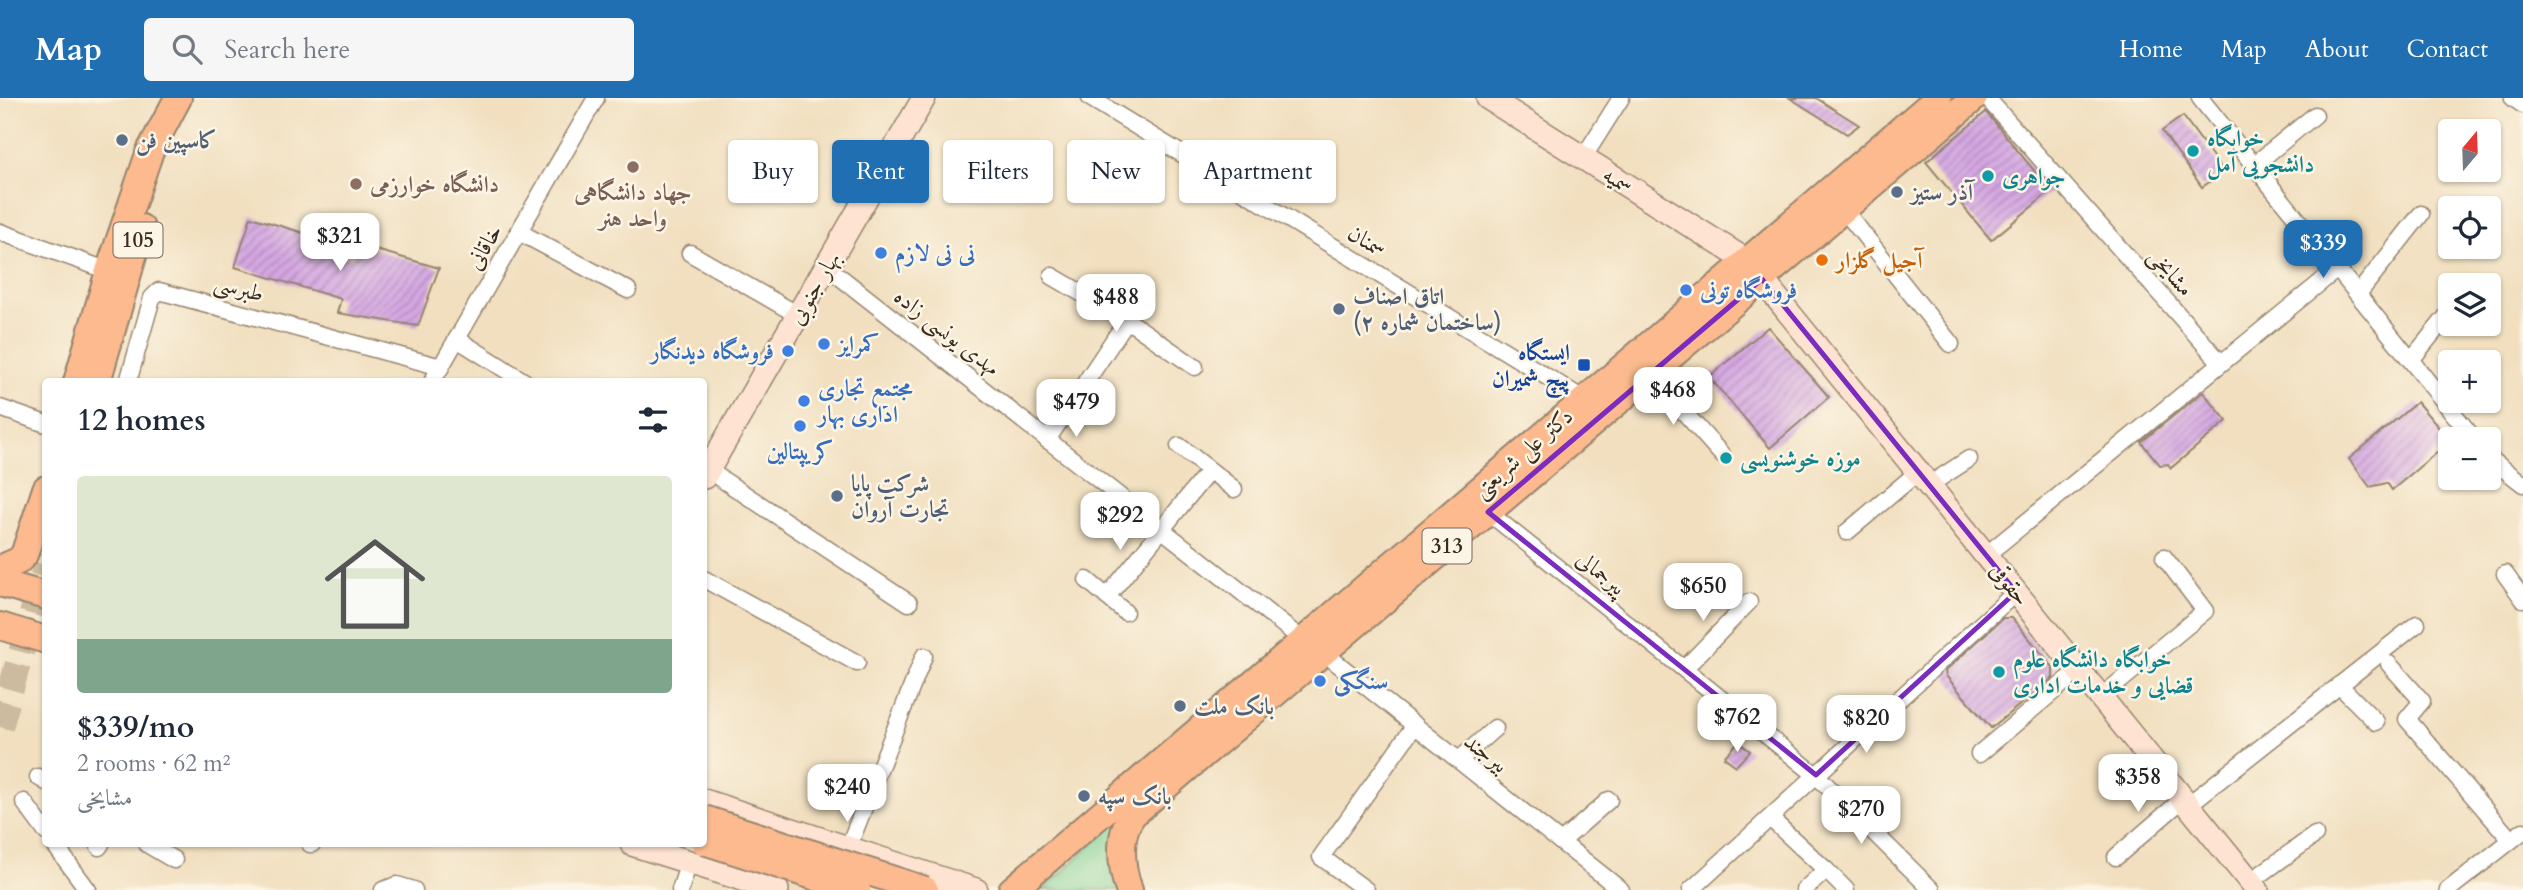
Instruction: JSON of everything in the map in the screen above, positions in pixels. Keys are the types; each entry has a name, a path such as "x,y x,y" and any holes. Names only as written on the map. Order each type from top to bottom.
{"main road":[{"path":"78,378 109,271 150,151 178,98"},
{"name":"105","path":"98,378 178,98"},
{"name":"بهار جنوبی","path":"707,472 924,98"},
{"name":"سمیه","path":"1489,98 1754,270"},
{"name":"دکتر علی شریعتی","path":"1012,890 1314,646 1488,512 1650,373 1754,270 1938,98"},
{"name":"دکتر علی شریعتی","path":"1129,890 1123,849 1127,822 1133,814 1585,400 1754,270 1844,210 1974,98"},
{"name":"حقوقی","path":"1754,270 2254,886"},
{"path":"0,569 12,565 24,555 42,501"},
{"path":"0,583 42,596"},
{"path":"0,626 42,639"},
{"path":"707,802 976,890"},
{"path":"707,820 925,890"},
{"path":"747,880 766,874 781,856 773,823"},
{"path":"659,847 696,851 857,890"},
{"path":"696,851 747,880 777,890"}],"street":[{"name":"خاقانی","path":"434,378 596,98"},
{"name":"سمنان","path":"1090,98 1585,400"},
{"path":"1583,158 1621,98"},
{"name":"مشایخی","path":"1987,98 2221,363"},
{"path":"2200,98 2464,427"},
{"path":"2513,98 2523,105"},
{"path":"2254,165 2315,114"},
{"path":"1844,210 1951,344"},
{"path":"2358,294 2421,214"},
{"path":"0,232 109,271"},
{"path":"519,232 628,290"},
{"path":"690,253 798,315"},
{"name":"مهدی یونسی زاده","path":"826,266 1314,646"},
{"path":"1986,555 2337,269"},
{"path":"1052,276 1127,320 1195,367"},
{"name":"طبرسی","path":"129,378 151,302 159,291 441,367"},
{"path":"1047,440 1127,320"},
{"path":"2411,360 2438,327"},
{"path":"457,340 519,378"},
{"path":"1650,373 1723,456"},
{"path":"0,408 42,423"},
{"path":"1179,446 1234,489"},
{"path":"1847,532 1924,478 1969,459"},
{"path":"2501,467 2523,484"},
{"path":"1107,597 1209,471"},
{"path":"707,475 909,603"},
{"name":"پیرجمالی","path":"1488,512 1816,775 1931,890"},
{"path":"2101,698 2205,611 2164,556"},
{"path":"2505,574 2523,599"},
{"path":"1087,580 1125,612"},
{"path":"707,581 857,663"},
{"path":"1692,890 2016,592"},
{"path":"1684,669 1749,602"},
{"path":"2116,857 2417,624"},
{"name":"بیرجند","path":"1314,646 1621,890"},
{"path":"848,848 924,656"},
{"path":"2389,664 2421,701 2407,719 2517,835 2452,889"},
{"path":"1979,754 2079,670"},
{"path":"2339,685 2376,722"},
{"path":"1366,890 1321,857 1415,725"},
{"path":"1459,760 1495,728"},
{"path":"1561,842 1608,800"},
{"path":"24,803 42,827"},
{"path":"1770,818 1846,890"},
{"path":"2254,886 2315,835"},
{"path":"56,847 88,890"},
{"path":"152,847 174,860"},
{"path":"680,890 696,851"},
{"path":"1804,890 1826,870"},
{"path":"383,890 397,885 414,890"}],"highlighted area":[{"path":"1762,279 2016,592 1816,775 1488,512"}],"green space":[{"path":"1118,819 1124,890 1043,890"}],"building":[{"path":"1790,98 1816,98 1859,125 1847,134"},
{"name":"جواهری","path":"1986,112 2051,191 1991,240 1926,162"},
{"name":"خوابگاه دانشجویی آمل","path":"2183,116 2224,172 2202,187 2162,131"},
{"path":"251,217 327,240 327,253 353,258 355,244 439,268 418,326 337,313 341,299 235,267"},
{"path":"1768,327 1829,397 1770,448 1709,377"},
{"path":"2203,392 2227,421 2171,468 2168,464 2160,465 2141,442"},
{"path":"2417,402 2438,427 2438,451 2392,490 2387,483 2370,487 2349,459"},
{"name":"خوابگاه دانشگاه علوم قضایی و خدمات اداری","path":"2003,618 2012,618 2053,667 2053,678 1991,728 1946,676 1945,671"},
{"path":"1738,742 1750,751 1736,766 1724,757"}],"tunnel":[{"path":"0,727 42,579"}],"place":[{"name":"کاسپین فن","path":"122,140"},
{"name":"خوابگاه دانشجویی آمل","path":"2193,151"},
{"name":"جهاد دانشگاهی واحد هنر","path":"633,167"},
{"name":"جواهری","path":"1988,176"},
{"name":"دانشگاه خوارزمی","path":"356,184"},
{"name":"آذر ستیز","path":"1897,192"},
{"name":"نی نی لازم","path":"881,253"},
{"name":"آجیل گلزار","path":"1822,260"},
{"name":"فروشگاه تونی","path":"1686,290"},
{"name":"اتاق اصناف (ساختمان شماره ۲)","path":"1339,309"},
{"name":"کمرایز","path":"824,344"},
{"name":"فروشگاه دیدنگار","path":"788,351"},
{"name":"ایستگاه پیچ شمیران","path":"1584,365"},
{"name":"مجتمع تجاری اداری بهار","path":"804,401"},
{"name":"کریپتالین","path":"800,426"},
{"name":"موزه خوشنویسی","path":"1726,458"},
{"name":"شرکت پایا تجارت آروان","path":"837,496"},
{"name":"خوابگاه دانشگاه علوم قضایی و خدمات اداری","path":"1999,672"},
{"name":"سنگکی","path":"1320,681"},
{"name":"بانک ملت","path":"1180,706"},
{"name":"بانک سپه","path":"1084,796"}]}
